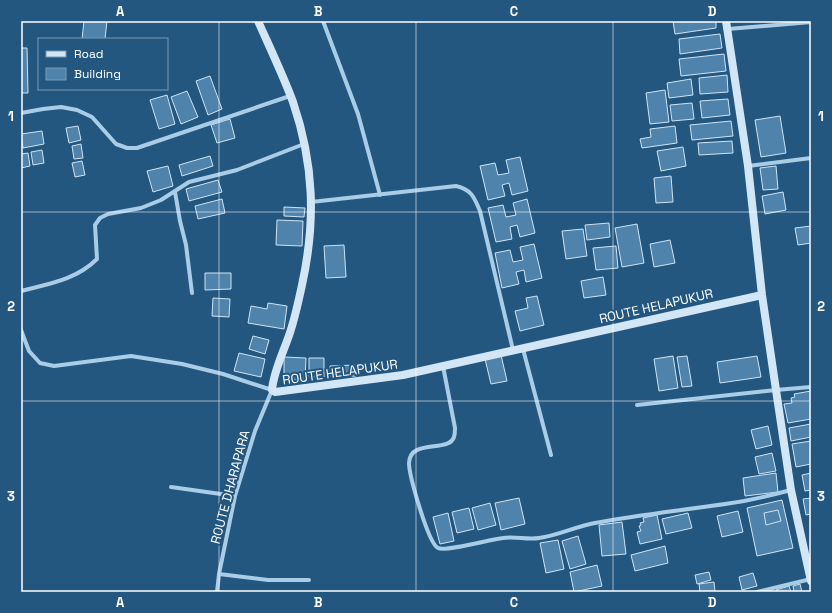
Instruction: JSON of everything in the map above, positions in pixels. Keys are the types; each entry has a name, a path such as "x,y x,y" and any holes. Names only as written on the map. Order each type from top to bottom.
{"street":[{"name":"ROUTE HELAPUKUR","path":"258,21 290,96 305,144 312,190 307,261 292,327 274,377 272,390 275,392 340,385 404,375 762,295"},
{"path":"323,21 358,114 380,195"},
{"path":"758,592 811,580 791,490 762,295 748,166 727,25 811,22"},
{"path":"21,113 43,109 62,108 77,110 92,117 116,144 127,148 143,146 290,96"},
{"path":"21,291 65,280 90,266 97,259 95,225 100,218 108,214 140,208 161,200 189,182 237,170 305,144"},
{"path":"748,166 811,158"},
{"path":"311,202 456,186 465,189 472,194 480,211 513,351"},
{"path":"175,192 186,245 192,293"},
{"path":"21,330 29,351 40,362 54,366 131,356 182,364 223,374 272,390"},
{"path":"523,349 552,455"},
{"path":"443,366 455,428 455,437 452,441 445,444 420,449 414,452 410,456 409,465 420,509 433,543 438,548 449,548 502,538 541,538 593,523 745,500 791,490"},
{"path":"637,405 811,387"},
{"name":"ROUTE DHARAPARA","path":"217,592 219,574 235,496 255,431 272,390"},
{"path":"171,487 235,496"},
{"path":"219,574 268,580 309,580"}],"building":[{"path":"84,21 107,21 105,38 82,38"},
{"path":"673,21 716,21 716,28 675,34"},
{"path":"720,34 722,48 680,54 679,39"},
{"path":"21,48 27,48 28,93 21,93"},
{"path":"724,54 726,71 681,76 679,59"},
{"path":"727,75 728,92 700,94 699,78"},
{"path":"210,76 222,109 208,115 196,81"},
{"path":"691,79 693,95 669,98 667,83"},
{"path":"665,90 669,122 650,124 646,93"},
{"path":"187,91 198,117 181,124 171,97"},
{"path":"167,95 175,124 159,129 150,100"},
{"path":"728,99 730,115 702,118 700,101"},
{"path":"692,103 694,119 672,121 670,105"},
{"path":"780,116 786,153 761,157 755,120"},
{"path":"230,119 235,138 217,143 211,125"},
{"path":"731,121 733,136 692,140 690,125"},
{"path":"78,126 81,140 69,143 66,128"},
{"path":"675,126 677,143 642,148 640,139 651,137 650,129"},
{"path":"42,131 44,144 23,148 21,134"},
{"path":"732,141 733,153 699,155 698,143"},
{"path":"81,144 83,158 74,159 72,146"},
{"path":"683,147 686,166 661,171 657,151"},
{"path":"42,150 44,163 33,165 31,152"},
{"path":"28,153 30,166 21,168 21,154"},
{"path":"210,156 213,166 182,176 179,165"},
{"path":"520,157 528,191 512,195 509,183 502,185 505,196 488,200 480,166 495,163 498,175 509,173 506,160"},
{"path":"82,161 85,175 75,177 72,163"},
{"path":"168,166 173,186 153,192 147,171"},
{"path":"776,166 778,189 763,190 760,168"},
{"path":"671,176 673,202 656,203 654,178"},
{"path":"218,180 222,192 189,201 186,189"},
{"path":"783,192 786,210 765,214 762,196"},
{"path":"222,199 225,213 198,219 195,206"},
{"path":"527,199 535,233 520,237 517,225 510,227 512,239 496,242 488,208 503,205 506,217 516,215 513,203"},
{"path":"284,207 305,208 304,217 284,216"},
{"path":"277,220 303,221 302,246 276,245"},
{"path":"609,223 610,237 587,240 585,225"},
{"path":"637,224 644,263 622,267 615,228"},
{"path":"811,226 811,243 798,245 795,228"},
{"path":"583,229 587,256 566,259 562,231"},
{"path":"670,240 675,263 654,267 650,244"},
{"path":"534,244 542,278 526,282 524,270 516,272 519,284 502,288 495,253 510,250 513,262 523,260 520,247"},
{"path":"344,245 346,277 326,278 324,246"},
{"path":"616,246 618,268 596,270 593,248"},
{"path":"205,273 231,273 231,289 205,290"},
{"path":"603,277 606,295 584,298 581,281"},
{"path":"537,296 544,325 520,331 515,311 528,308 526,298"},
{"path":"213,298 230,299 229,317 212,316"},
{"path":"268,303 287,306 284,329 248,323 251,306 267,309"},
{"path":"253,336 269,340 265,354 249,349"},
{"path":"239,353 265,359 261,377 234,371"},
{"path":"501,355 507,381 491,384 485,359"},
{"path":"673,356 678,388 659,391 654,359"},
{"path":"687,356 692,386 682,387 677,357"},
{"path":"757,356 761,377 720,383 717,362"},
{"path":"284,357 306,358 305,380 284,379"},
{"path":"309,358 324,358 324,377 309,377"},
{"path":"355,365 356,376 331,377 330,366"},
{"path":"811,391 811,419 788,423 784,404 792,403 791,398 795,397 794,394"},
{"path":"811,424 811,437 791,441 789,428"},
{"path":"768,426 772,445 756,449 751,430"},
{"path":"811,441 811,464 796,467 792,444"},
{"path":"772,453 776,471 759,474 755,457"},
{"path":"776,473 778,492 745,496 743,478"},
{"path":"811,473 811,490 805,491 802,475"},
{"path":"519,498 525,524 501,530 495,503"},
{"path":"811,498 811,514 806,515 803,499"},
{"path":"782,500 793,548 757,556 747,508"},
{"path":"490,503 496,525 478,530 472,508"},
{"path":"469,508 474,529 457,533 452,512"},
{"path":"778,510 781,521 766,525 764,513"},
{"path":"738,511 743,532 722,537 717,516"},
{"path":"448,513 454,541 440,544 433,517"},
{"path":"688,513 692,528 666,534 662,519"},
{"path":"657,515 662,539 640,544 637,532 641,531 639,526 641,525 640,523 644,522 643,518"},
{"path":"622,522 626,554 602,556 599,525"},
{"path":"578,536 586,564 570,569 562,541"},
{"path":"558,540 564,569 546,573 540,543"},
{"path":"665,546 668,563 635,571 631,555"},
{"path":"597,565 602,586 574,592 570,572"},
{"path":"709,572 711,580 697,584 695,575"},
{"path":"753,573 757,586 742,590 739,577"},
{"path":"714,582 715,592 700,592 699,584"},
{"path":"800,584 802,592 794,592 793,586"},
{"path":"789,586 791,592 777,592 776,590"}]}
